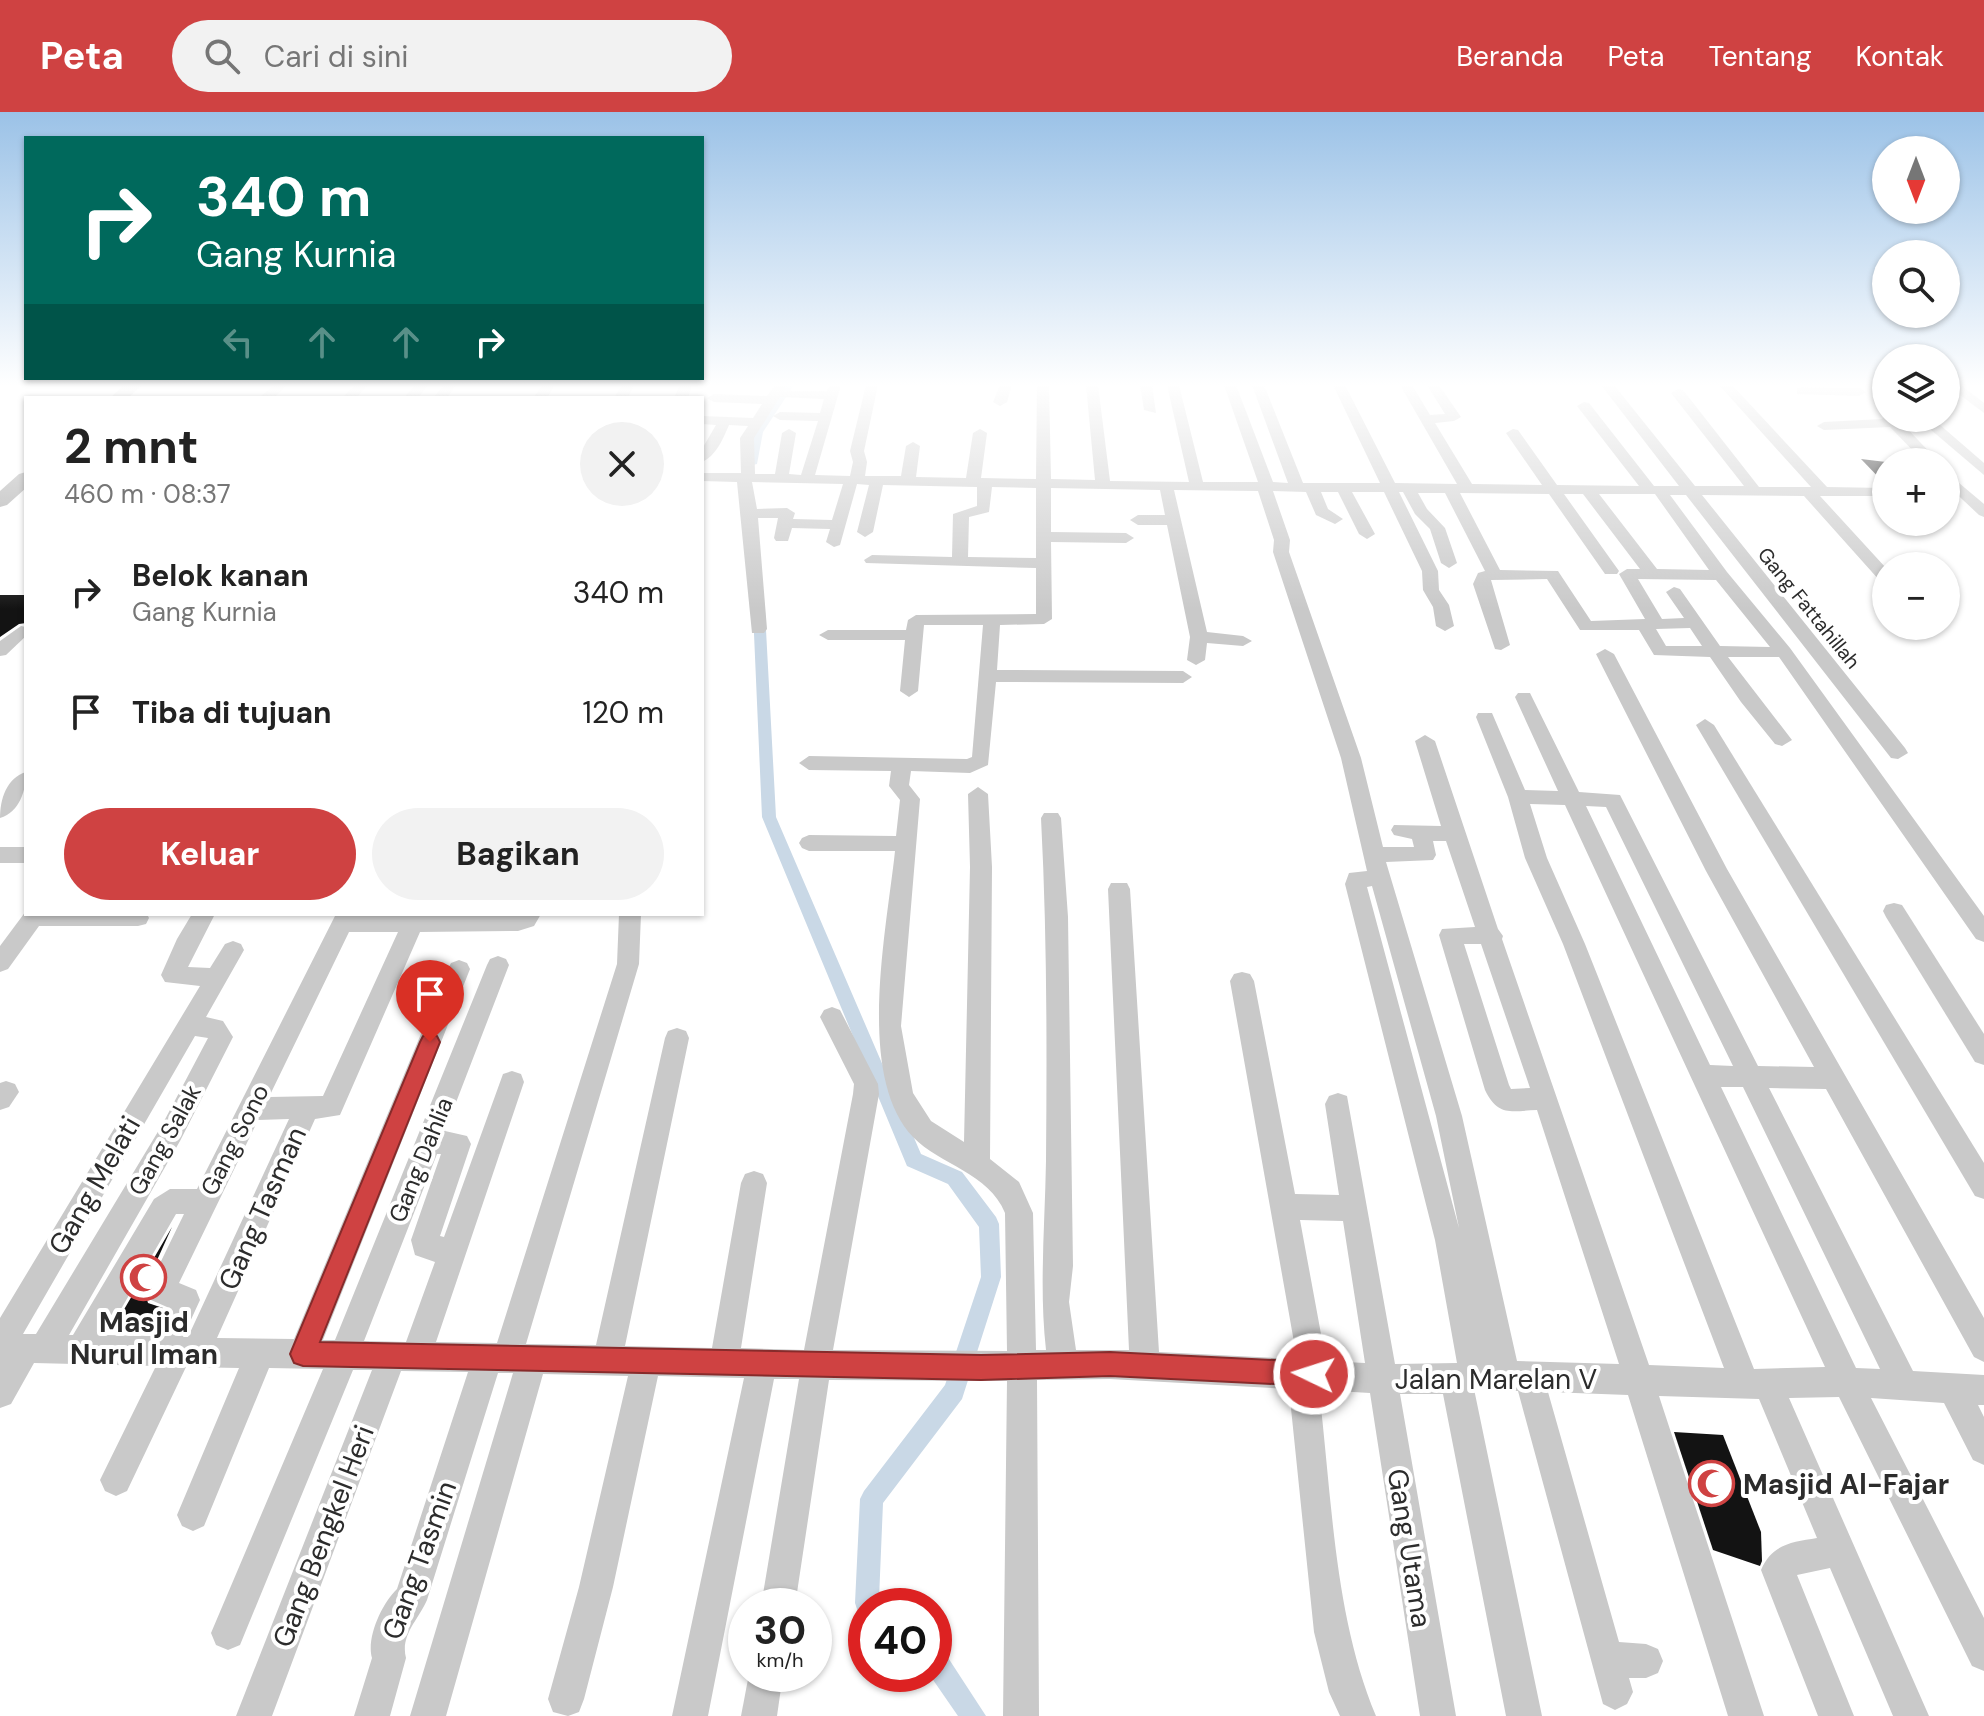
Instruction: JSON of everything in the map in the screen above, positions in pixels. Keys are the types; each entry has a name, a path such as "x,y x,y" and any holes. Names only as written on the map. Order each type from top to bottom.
{"main road":[{"path":"0,501 24,480"}],"street":[{"path":"749,460 755,516 758,629"},
{"path":"781,479 784,460"},
{"path":"807,479 813,460"},
{"path":"834,542 859,460"},
{"path":"908,481 911,460"},
{"path":"960,562 961,514 984,509 979,482 979,460"},
{"path":"909,691 916,620 1044,619 1043,460"},
{"path":"1100,460 1103,484"},
{"path":"1191,460 1197,486"},
{"path":"1257,460 1282,540 1284,561 1351,758 1377,866 1449,1116 1517,1375 1611,1676 1646,1661"},
{"path":"1292,460 1321,512 1335,519"},
{"path":"1378,460 1430,571 1429,581 1441,605 1445,626"},
{"path":"1451,460 1467,488"},
{"path":"1532,460 1643,601 1660,651 1784,652"},
{"path":"1629,460 1784,652 1984,933"},
{"name":"Gang Fattahillah","path":"1665,460 1898,753"},
{"path":"1730,460 1754,490"},
{"path":"1789,460 1872,561"},
{"path":"704,477 1166,486 1872,492"},
{"path":"704,486 751,479"},
{"path":"865,532 877,480"},
{"path":"1166,486 1199,637 1196,660"},
{"path":"1342,486 1367,534"},
{"path":"1408,487 1420,511 1437,528 1449,563"},
{"path":"1450,488 1495,575"},
{"path":"1587,489 1647,568"},
{"path":"1960,492 1984,492"},
{"path":"1960,496 1984,512"},
{"path":"755,516 787,513 784,530 839,525"},
{"path":"1138,520 1174,520"},
{"path":"1044,537 1126,538"},
{"path":"872,560 1043,563"},
{"path":"1619,573 1647,568 1721,575"},
{"path":"1501,645 1481,584 1484,576 1552,574 1586,626 1695,623"},
{"path":"1674,592 1782,740"},
{"path":"809,763 970,766 979,763 992,620"},
{"path":"0,651 21,631"},
{"path":"828,635 914,635"},
{"path":"1199,637 1243,641"},
{"path":"1605,654 1717,871 1984,1347"},
{"path":"989,676 1183,677"},
{"path":"1524,697 1847,1382 1984,1654"},
{"path":"1485,717 1518,797 1536,858 1756,1384 1840,1550 1911,1716"},
{"path":"1705,725 1984,1187"},
{"path":"1425,741 1640,1380 1746,1716"},
{"path":"902,763 899,786 910,799 889,1026 897,1084 907,1109 922,1129 977,1164 1010,1191 1019,1213 1021,1716"},
{"path":"0,811 24,782"},
{"path":"977,1164 981,867 978,794"},
{"path":"1518,797 1613,800 1904,1385"},
{"path":"1051,818 1057,917 1059,1114 1059,1266 1055,1302 1063,1364"},
{"path":"1454,834 1411,832 1426,855 1377,866 1357,879 1356,884 1449,1240 1464,1376 1524,1716"},
{"path":"809,843 905,844"},
{"path":"0,855 24,855"},
{"path":"1119,889 1145,1365"},
{"path":"1894,911 1984,1055"},
{"path":"0,963 35,916 138,918"},
{"path":"203,916 188,939 173,975 216,978"},
{"path":"345,919 413,923 518,922 529,916"},
{"path":"428,1716 509,1358 628,964 630,916"},
{"name":"Gang Sono","path":"178,1352 186,1300 161,1290 345,919"},
{"path":"251,1109 331,1107 413,923"},
{"path":"1492,936 1450,935 1498,1090 1505,1100 1546,1099"},
{"path":"189,1025 233,950"},
{"name":"Gang Dahlia","path":"228,1633 344,1355 498,965"},
{"path":"303,1354 459,969"},
{"path":"1242,981 1279,1165 1308,1373 1331,1632 1347,1692 1358,1716"},
{"path":"781,1588 816,1364 866,1094 866,1084 832,1017"},
{"name":"Gang Melati","path":"17,1348 189,1025"},
{"name":"Gang Salak","path":"17,1348 171,1133 221,1037 215,1028 189,1025"},
{"path":"607,1360 677,1038"},
{"path":"1703,1076 1833,1078"},
{"name":"Gang Bengkel Heri","path":"254,1716 404,1356 452,1253 512,1082"},
{"name":"Gang Utama","path":"1338,1104 1438,1716"},
{"name":"Gang Tasman","path":"178,1352 307,1108"},
{"path":"428,1141 458,1144 425,1240 425,1246 452,1253"},
{"path":"724,1362 754,1183"},
{"path":"81,1350 164,1208 170,1202 204,1201"},
{"path":"1283,1207 1355,1208"},
{"path":"0,1393 17,1348"},
{"name":"Jalan Marelan V","path":"17,1348 932,1367 1145,1365 1383,1379 1517,1375 1756,1384 1847,1382 1984,1390"},
{"path":"116,1480 178,1352"},
{"path":"193,1515 260,1354"},
{"name":"Gang Tasmin","path":"372,1716 389,1658 387,1651 398,1611 410,1600 509,1358"},
{"path":"566,1699 596,1587 646,1362"},
{"path":"690,1716 762,1363"},
{"path":"1953,1388 1984,1449"},
{"path":"1836,1716 1778,1570 1789,1559 1840,1550"},
{"path":"759,1716 763,1692"}],"building":[{"path":"1862,460 1872,460 1872,470"},
{"path":"0,595 24,595 24,623 0,637"},
{"path":"172,1227 144,1289 148,1303 163,1308 154,1325 115,1325"},
{"name":"Masjid Al-Fajar","path":"1674,1432 1723,1435 1761,1532 1760,1566 1713,1550"}],"waterway":[{"path":"752,460 752,464"},
{"path":"759,611 769,817 914,1160 955,1178 989,1224 991,1277 954,1391 872,1499 868,1588"},
{"path":"952,1685 973,1716"}],"place":[{"name":"Masjid Nurul Iman","path":"144,1277"},
{"name":"Masjid Al-Fajar","path":"1712,1484"}],"route":[{"path":"430,1042 303,1354 981,1367 1110,1364 1314,1374"}]}
